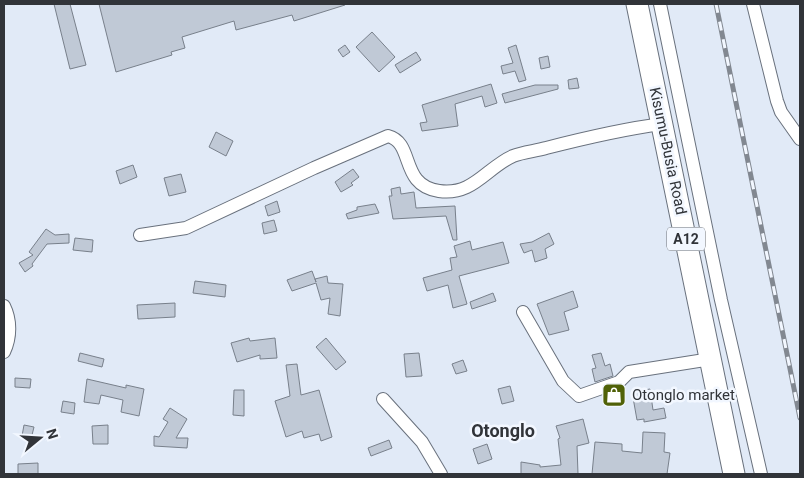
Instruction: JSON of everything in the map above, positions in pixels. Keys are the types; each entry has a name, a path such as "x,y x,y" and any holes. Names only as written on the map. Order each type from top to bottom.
{"highway":[{"name":"Kisumu-Busia Road","path":"637,4 734,474"}],"street":[{"path":"660,4 722,300 761,474"},
{"path":"753,4 777,101 781,112 799,136"},
{"path":"140,236 186,228 314,168 388,136 400,142 413,177 418,183 441,192 465,188 482,179 513,156 609,131 662,124"},
{"path":"4,306 9,320 10,332 4,352"},
{"path":"523,312 563,381 579,396 618,382 629,372 711,358"},
{"path":"383,399 422,442 442,474"}],"building":[{"path":"54,4 70,4 86,65 70,69"},
{"path":"99,4 345,5 294,21 292,15 236,30 234,21 182,37 185,48 171,52 172,55 116,72"},
{"path":"372,32 395,57 379,72 356,47"},
{"path":"345,45 350,52 343,57 338,50"},
{"path":"516,45 526,80 519,82 515,71 503,74 501,66 513,63 508,48"},
{"path":"416,52 421,60 400,73 395,65"},
{"path":"548,56 550,67 541,69 539,58"},
{"path":"577,78 579,88 569,89 568,80"},
{"path":"491,84 497,103 485,107 482,96 455,104 458,126 422,131 420,123 427,122 422,105"},
{"path":"535,85 558,85 558,89 505,103 502,94"},
{"path":"216,132 233,141 226,156 209,147"},
{"path":"133,165 137,177 120,184 116,171"},
{"path":"353,169 359,177 351,183 353,185 341,192 335,182"},
{"path":"181,174 186,192 169,196 164,178"},
{"path":"400,187 401,194 414,192 416,208 455,206 457,240 453,240 446,216 393,219 389,196 392,196 391,189"},
{"path":"277,201 280,212 268,216 265,206"},
{"path":"375,204 379,213 348,219 346,214 357,210 357,207"},
{"path":"274,220 277,231 264,234 262,223"},
{"path":"46,229 55,235 69,234 69,243 47,244 32,264 33,266 25,272 19,263 33,255 29,252"},
{"path":"549,233 554,244 545,249 547,258 535,262 532,250 524,253 520,244 532,242"},
{"path":"75,238 93,240 92,252 73,250"},
{"path":"470,241 472,250 503,242 509,263 459,276 467,304 453,308 448,285 427,291 423,278 452,270 450,258 457,257 454,246"},
{"path":"312,271 316,282 315,279 327,276 328,283 343,284 340,316 328,314 330,298 321,300 316,283 292,291 287,280"},
{"path":"195,281 226,285 225,297 193,293"},
{"path":"573,291 578,307 564,312 569,330 549,335 537,304"},
{"path":"493,293 496,301 472,309 470,302"},
{"path":"175,303 175,317 138,319 137,305"},
{"path":"249,338 250,341 275,338 277,358 260,359 260,355 237,362 231,343"},
{"path":"326,338 346,362 336,370 316,347"},
{"path":"80,353 104,359 102,367 78,361"},
{"path":"419,353 422,376 406,377 404,354"},
{"path":"601,353 605,366 610,364 613,376 595,382 592,369 596,368 592,355"},
{"path":"463,360 467,371 456,374 452,364"},
{"path":"297,364 301,395 319,390 332,437 321,441 319,434 304,438 302,431 286,437 275,401 290,396 286,365"},
{"path":"15,378 31,379 30,388 15,387"},
{"path":"87,379 126,388 126,385 144,389 139,416 121,412 123,400 101,395 99,404 84,402"},
{"path":"510,386 514,401 502,404 498,389"},
{"path":"650,389 653,410 664,408 666,418 644,422 644,419 637,420 632,392"},
{"path":"234,390 244,390 244,416 233,415"},
{"path":"63,401 75,403 74,414 61,412"},
{"path":"170,408 187,419 176,438 188,438 187,448 154,446 154,436 159,437 168,422 163,419"},
{"path":"583,419 589,443 577,446 578,474 521,474 521,462 540,465 540,467 561,465 558,439 560,438 556,426"},
{"path":"24,425 34,427 31,439 22,436"},
{"path":"108,425 108,444 93,444 92,426"},
{"path":"643,432 665,433 664,452 670,453 667,474 592,474 595,442 622,444 622,451 642,453"},
{"path":"389,440 392,448 371,456 368,448"},
{"path":"487,444 492,459 478,464 473,449"},
{"path":"38,463 38,474 18,474 18,464"}],"railway":[{"path":"716,4 800,418"}],"place":[{"name":"Otonglo market","path":"614,395"}],"district":[{"name":"Otonglo","path":"503,430"}]}
